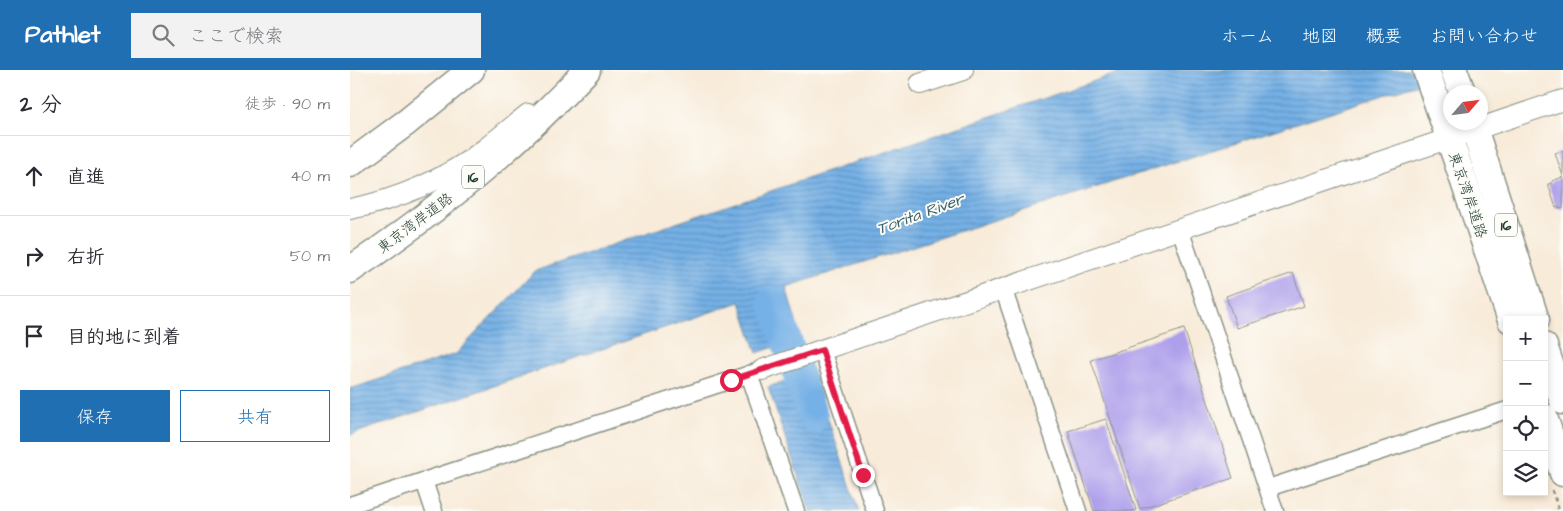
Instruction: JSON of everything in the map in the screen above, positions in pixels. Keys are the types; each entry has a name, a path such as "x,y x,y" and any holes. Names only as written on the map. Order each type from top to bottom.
{"highway":[{"path":"350,164 407,122 471,70"},
{"name":"東京湾岸道路","path":"350,270 417,222 513,144 586,70"},
{"name":"東京湾岸道路","path":"1426,70 1510,316"},
{"path":"1454,70 1459,85"},
{"name":"東京湾岸道路","path":"1474,130 1535,316"},
{"path":"1548,358 1563,401"},
{"path":"1548,429 1563,473"}],"street":[{"path":"350,209 392,198 424,185 456,167 486,148 586,70"},
{"path":"920,84 962,70"},
{"path":"1488,122 1563,100"},
{"path":"350,505 756,372 1449,138 1465,130"},
{"path":"1180,229 1275,511"},
{"path":"1003,288 1078,511"},
{"path":"815,352 875,511"},
{"path":"756,372 796,511"},
{"path":"1268,488 1503,411"},
{"path":"424,481 434,511"}],"water":[{"path":"1127,70 1462,70 786,287 801,338 757,353 740,302 350,435 350,389 456,354 535,271"},
{"path":"812,372 859,511 810,511 768,387"}],"building":[{"path":"1563,151 1563,176 1555,153"},
{"path":"1563,177 1563,208 1560,209 1559,207 1556,208 1548,184"},
{"path":"1293,273 1304,306 1237,328 1226,296"},
{"path":"1184,329 1233,478 1140,509 1091,360"},
{"path":"1106,419 1136,510 1094,511 1068,431"}],"waterway":[{"name":"Torita River","path":"773,301 813,417"}],"route":[{"path":"731,380 822,350 863,475"}]}
